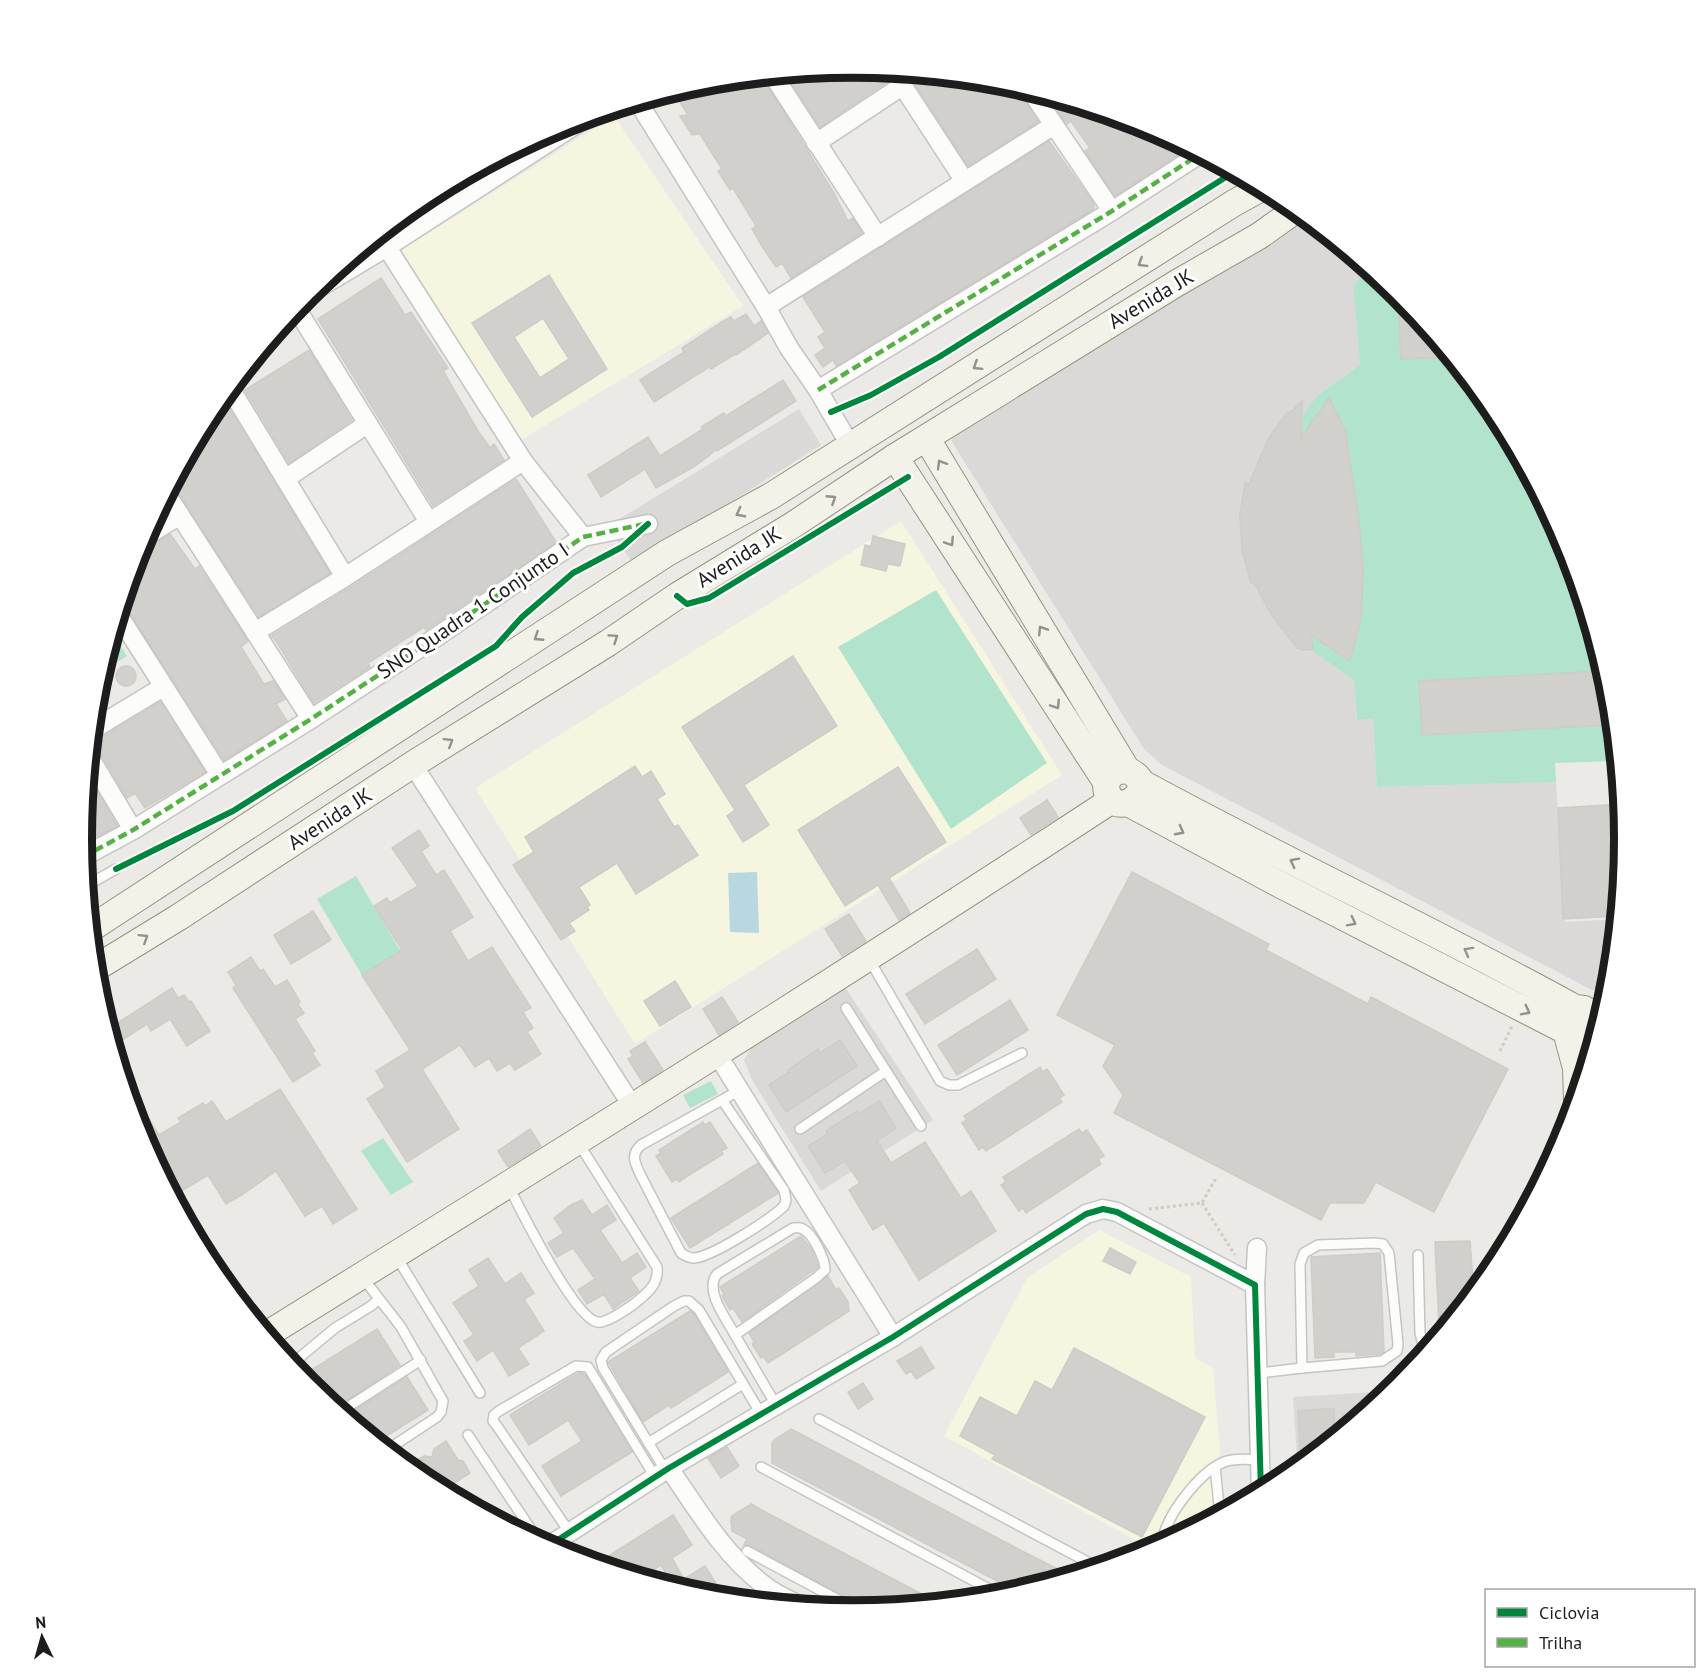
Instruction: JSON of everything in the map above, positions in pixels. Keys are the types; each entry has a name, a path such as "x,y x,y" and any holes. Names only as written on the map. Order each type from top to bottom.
{"main road":[{"name":"Avenida JK","path":"98,924 667,553 771,496 1254,192"},
{"path":"1234,203 1231,212 1234,224 1241,230 1259,236"},
{"name":"Avenida JK","path":"103,963 895,458 1071,348 1259,236 1289,215"},
{"path":"1167,247 1178,247 1189,254 1192,263 1188,278"},
{"path":"927,439 1123,787 1202,816 1459,946 1586,1023"},
{"path":"895,458 1123,787 1281,885 1520,1008 1586,1023"},
{"path":"771,496 766,513 769,518 778,524 793,525"},
{"path":"934,517 962,498"},
{"path":"272,1331 717,1054 868,957 1123,787"},
{"path":"153,890 171,889 180,893 184,903 179,917"},
{"path":"1576,1079 1576,1068 1586,1023"}],"street":[{"path":"816,143 897,80"},
{"path":"899,80 964,180"},
{"path":"778,83 878,237"},
{"path":"1039,101 1112,211"},
{"path":"642,108 850,445"},
{"path":"766,307 1054,125"},
{"path":"818,390 1112,211 1193,159"},
{"path":"383,241 487,173"},
{"name":"SNO Quadra 1 Conjunto I","path":"92,852 133,830 311,719 583,537 523,461 383,241"},
{"path":"301,316 429,522"},
{"path":"235,396 345,576"},
{"path":"285,479 367,424"},
{"path":"255,632 523,461"},
{"path":"172,502 311,719"},
{"path":"160,527 180,514"},
{"path":"583,537 648,524"},
{"path":"124,623 220,776"},
{"path":"102,724 163,687"},
{"path":"413,765 633,1107"},
{"path":"96,768 133,830"},
{"path":"717,1054 893,1337"},
{"path":"560,1539 663,1472 893,1337 1086,1214 1103,1209 1117,1212 1255,1285"},
{"path":"1257,1248 1255,1285 1261,1483"},
{"path":"663,1472 741,1564 765,1587 784,1597"}],"lane":[{"path":"94,882 116,869"},
{"path":"868,957 940,1081 949,1085 958,1085 1022,1053"},
{"path":"846,1008 921,1126"},
{"path":"800,1129 886,1071"},
{"path":"722,1100 784,1190 786,1200 784,1206 732,1241 703,1256 688,1257 681,1253 633,1156 641,1144 740,1090"},
{"path":"508,1185 546,1257 585,1315 597,1322 603,1322 632,1305 654,1287 658,1275 657,1267 577,1142"},
{"path":"735,1335 825,1270 824,1259 803,1229 793,1228 785,1232 717,1274 711,1286 769,1409"},
{"path":"1259,1373 1382,1361 1397,1351 1389,1253 1383,1244 1318,1245 1304,1253 1300,1264 1302,1368"},
{"path":"395,1255 480,1392"},
{"path":"1418,1255 1420,1333 1424,1344"},
{"path":"361,1276 401,1327 442,1397 441,1412 436,1417 393,1446"},
{"path":"299,1358 335,1328 379,1299"},
{"path":"663,1472 603,1368 601,1360 606,1352 674,1306 689,1301 699,1310 743,1384 769,1409"},
{"path":"346,1408 421,1359"},
{"path":"560,1539 494,1420 494,1415 499,1411 576,1366 588,1367 663,1472"},
{"path":"648,1443 743,1384"},
{"path":"819,1419 1090,1563"},
{"path":"468,1435 530,1528"},
{"path":"1164,1534 1172,1514 1201,1479 1215,1467 1224,1461 1234,1459 1260,1460"},
{"path":"761,1467 988,1588"},
{"path":"1215,1467 1219,1507"},
{"path":"747,1551 839,1600"}],"path":[{"path":"1500,1051 1520,1008"},
{"path":"1202,1203 1216,1178"},
{"path":"1149,1209 1202,1203"},
{"path":"1202,1203 1238,1258"}],"shaded area":[{"path":"614,116 743,306 521,440 402,250"},
{"path":"1293,217 1356,267 1363,274 1353,286 1360,365 1318,395 1316,654 1354,680 1357,720 1373,719 1377,787 1556,782 1565,922 1610,919 1600,990 1592,990 1162,765 1144,749 952,442 952,433"},
{"path":"799,409 821,445 633,564 608,526"},
{"path":"901,521 1062,775 635,1044 475,788"},
{"path":"845,987 933,1120 821,1191 752,1080 744,1060 751,1048"},
{"path":"1099,1230 1191,1277 1195,1358 1213,1368 1224,1504 1143,1544 944,1436 1027,1278"},
{"path":"1377,1392 1356,1412 1297,1458 1293,1397"}],"green space":[{"path":"1363,274 1426,337 1487,416 1513,459 1557,548 1575,595 1600,691 1610,761 1555,763 1556,782 1377,787 1373,719 1357,720 1354,680 1316,654 1294,624 1293,428 1318,395 1360,365 1353,286"},
{"path":"936,590 1047,763 951,829 838,647"},
{"path":"118,642 127,656 113,665"},
{"path":"356,876 401,952 362,975 317,899"},
{"path":"711,1081 718,1094 690,1108 683,1095"},
{"path":"383,1138 413,1182 391,1195 361,1151"}],"water":[{"path":"757,872 759,933 730,932 728,873"}],"building":[{"path":"854,78 886,79 887,82 820,127 791,81"},
{"path":"913,81 953,85 1023,98 1038,122 968,166"},
{"path":"766,84 834,193 848,221 853,218 862,233 791,278 782,263 776,267 763,248 752,229 756,226 733,188 730,190 718,171 722,169 700,134 692,135 680,116 688,115 678,99"},
{"path":"1054,106 1098,118 1181,153 1115,196 1085,151 1090,148 1071,121 1067,124"},
{"path":"1049,141 1094,204 1094,209 836,366 833,360 823,367 815,355 825,348 818,337 825,332 803,297"},
{"path":"549,275 607,369 532,417 472,323","holes":["543,318 569,359 540,378 514,337"]},
{"path":"381,278 405,315 411,312 448,368 443,371 478,431 490,448 494,444 504,460 433,506 318,319"},
{"path":"1399,308 1443,357 1401,359"},
{"path":"746,314 754,326 761,321 768,333 736,355 711,369 709,367 654,402 640,380 684,352 682,348 722,322 731,317 734,321"},
{"path":"309,350 352,420 289,463 245,390"},
{"path":"783,380 796,401 717,451 716,449 695,466 656,488 645,469 601,497 588,475 648,437 660,456 703,429 701,427 724,413 726,416"},
{"path":"1329,398 1345,429 1359,521 1363,571 1361,618 1350,661 1311,635 1313,649 1297,648 1271,614 1254,582 1251,583 1242,550 1240,515 1245,483 1249,484 1268,439 1287,413 1302,401 1301,438"},
{"path":"227,406 330,573 259,617 177,491 194,459"},
{"path":"516,479 556,542 426,630 424,627 368,663 370,667 314,703 271,636 351,587"},
{"path":"170,534 195,569 199,566 248,641 241,647 264,684 273,681 285,699 276,704 287,721 224,760 128,610 152,544"},
{"path":"873,536 905,544 900,566 888,564 886,571 861,565 865,545 871,546"},
{"path":"793,656 837,726 744,785 769,825 743,842 727,816 735,810 682,727"},
{"path":"126,666 133,669 136,676 133,683 126,686 119,683 116,676 119,669"},
{"path":"1596,671 1606,725 1422,735 1419,681"},
{"path":"160,702 205,772 145,808 135,793 127,798 98,751 99,739"},
{"path":"635,766 642,777 651,771 665,794 657,799 674,827 678,825 698,855 636,894 617,863 579,887 590,905 587,907 589,910 569,923 575,931 561,940 513,865 534,852 525,837"},
{"path":"898,767 946,842 889,878 910,913 899,920 878,885 845,906 798,830"},
{"path":"94,787 117,826 92,840"},
{"path":"1047,800 1058,817 1031,835 1020,818"},
{"path":"1614,805 1615,840 1610,916 1563,919 1558,808"},
{"path":"419,830 429,846 421,851 436,875 444,870 473,917 450,931 468,961 492,947 531,1008 523,1012 533,1028 527,1032 541,1054 515,1070 510,1063 497,1071 489,1058 475,1067 460,1045 422,1069 459,1129 407,1162 367,1099 385,1087 376,1071 410,1050 362,975 402,950 374,906 387,898 390,903 418,886 392,848"},
{"path":"1132,872 1269,944 1266,950 1368,1004 1371,997 1508,1069 1434,1212 1376,1182 1364,1203 1330,1203 1321,1220 1114,1113 1123,1095 1103,1066 1115,1045 1057,1015"},
{"path":"313,911 331,940 291,964 274,935"},
{"path":"849,914 866,941 842,956 825,929"},
{"path":"977,949 996,979 925,1024 906,994"},
{"path":"251,957 260,971 263,969 275,987 287,980 304,1013 295,1019 315,1051 312,1053 320,1065 293,1082 233,988 236,985 228,972"},
{"path":"675,981 691,1007 660,1026 644,1001"},
{"path":"172,988 178,998 184,995 189,1002 191,1001 210,1031 187,1046 170,1019 151,1031 147,1024 119,1042 115,1024"},
{"path":"722,997 738,1022 719,1035 703,1009"},
{"path":"1010,1000 1028,1030 957,1075 938,1045"},
{"path":"840,1040 857,1066 786,1112 769,1085 818,1049 820,1053"},
{"path":"645,1042 663,1070 643,1083 628,1059 633,1056 630,1051"},
{"path":"1040,1067 1042,1072 1047,1069 1064,1095 1059,1098 1062,1102 986,1151 983,1147 979,1150 962,1123 967,1120 964,1116"},
{"path":"280,1089 357,1209 333,1224 322,1206 305,1216 276,1171 226,1204 208,1175 179,1192 143,1114 159,1135 181,1122 178,1118 203,1103 205,1106 212,1101 226,1122"},
{"path":"879,1101 896,1128 877,1141 891,1163 925,1142 961,1198 971,1191 996,1231 919,1280 884,1223 873,1230 849,1190 860,1183 845,1161 825,1173 808,1146 828,1134 826,1131 857,1111 859,1114"},
{"path":"703,1122 705,1125 710,1122 727,1148 721,1151 723,1154 679,1182 677,1179 672,1182 656,1156 661,1153 659,1150"},
{"path":"530,1129 541,1146 508,1167 498,1151"},
{"path":"1079,1129 1082,1133 1087,1130 1104,1156 1098,1159 1101,1164 1026,1213 1023,1208 1019,1211 1001,1185 1006,1182 1003,1177"},
{"path":"758,1163 778,1193 690,1248 671,1218"},
{"path":"582,1200 592,1215 607,1205 616,1220 600,1230 622,1263 637,1253 646,1267 630,1278 639,1291 613,1309 604,1294 587,1304 578,1290 595,1279 573,1248 557,1257 548,1243 564,1233 554,1218"},
{"path":"801,1236 812,1250 818,1267 742,1322 733,1308 730,1310 720,1287"},
{"path":"1470,1241 1473,1282 1439,1326 1439,1326 1435,1242"},
{"path":"1110,1248 1136,1262 1130,1274 1103,1261"},
{"path":"1380,1253 1384,1352 1356,1356 1356,1352 1334,1352 1334,1357 1315,1358 1311,1257"},
{"path":"488,1258 505,1284 521,1273 534,1293 524,1299 544,1331 518,1348 529,1364 509,1376 493,1350 477,1361 464,1341 474,1335 453,1303 479,1286 469,1270"},
{"path":"828,1276 836,1290 839,1288 848,1302 849,1311 768,1363 763,1356 761,1358 752,1344 754,1342 749,1333"},
{"path":"690,1311 694,1314 728,1372 671,1408 669,1405 643,1422 608,1362"},
{"path":"377,1329 400,1365 342,1403 309,1372"},
{"path":"921,1347 934,1368 916,1379 911,1371 906,1374 897,1361"},
{"path":"1074,1348 1205,1417 1142,1537 992,1459 995,1455 960,1436 980,1397 1017,1416 1035,1381 1052,1390"},
{"path":"578,1373 586,1376 632,1452 561,1496 542,1466 582,1441 568,1420 529,1445 510,1415"},
{"path":"407,1377 428,1410 383,1438 352,1412"},
{"path":"863,1383 873,1399 858,1409 848,1392"},
{"path":"1334,1409 1335,1429 1300,1456 1298,1411"},
{"path":"791,1429 1063,1571 1005,1585 772,1463 774,1440"},
{"path":"446,1441 470,1473 452,1486 414,1461 424,1456 432,1457 434,1449"},
{"path":"727,1447 739,1466 721,1478 708,1458"},
{"path":"751,1504 927,1597 851,1601 750,1545 744,1545 747,1539 732,1531 731,1518"},
{"path":"673,1515 692,1545 672,1558 684,1579 705,1566 719,1588 669,1578 661,1565 648,1573 604,1559"}],"marked path":[{"path":"818,390 1112,211 1193,159"},
{"path":"92,852 133,830 311,719 583,537 645,524"}],"cycle path":[{"path":"831,412 871,395 939,357 1227,176"},
{"path":"677,596 687,604 709,598 908,477"},
{"path":"116,869 233,811 496,646 522,617 573,573 622,547 648,524"},
{"path":"557,1541 669,1468 893,1337 1086,1214 1103,1209 1117,1212 1255,1285 1261,1483"}]}
